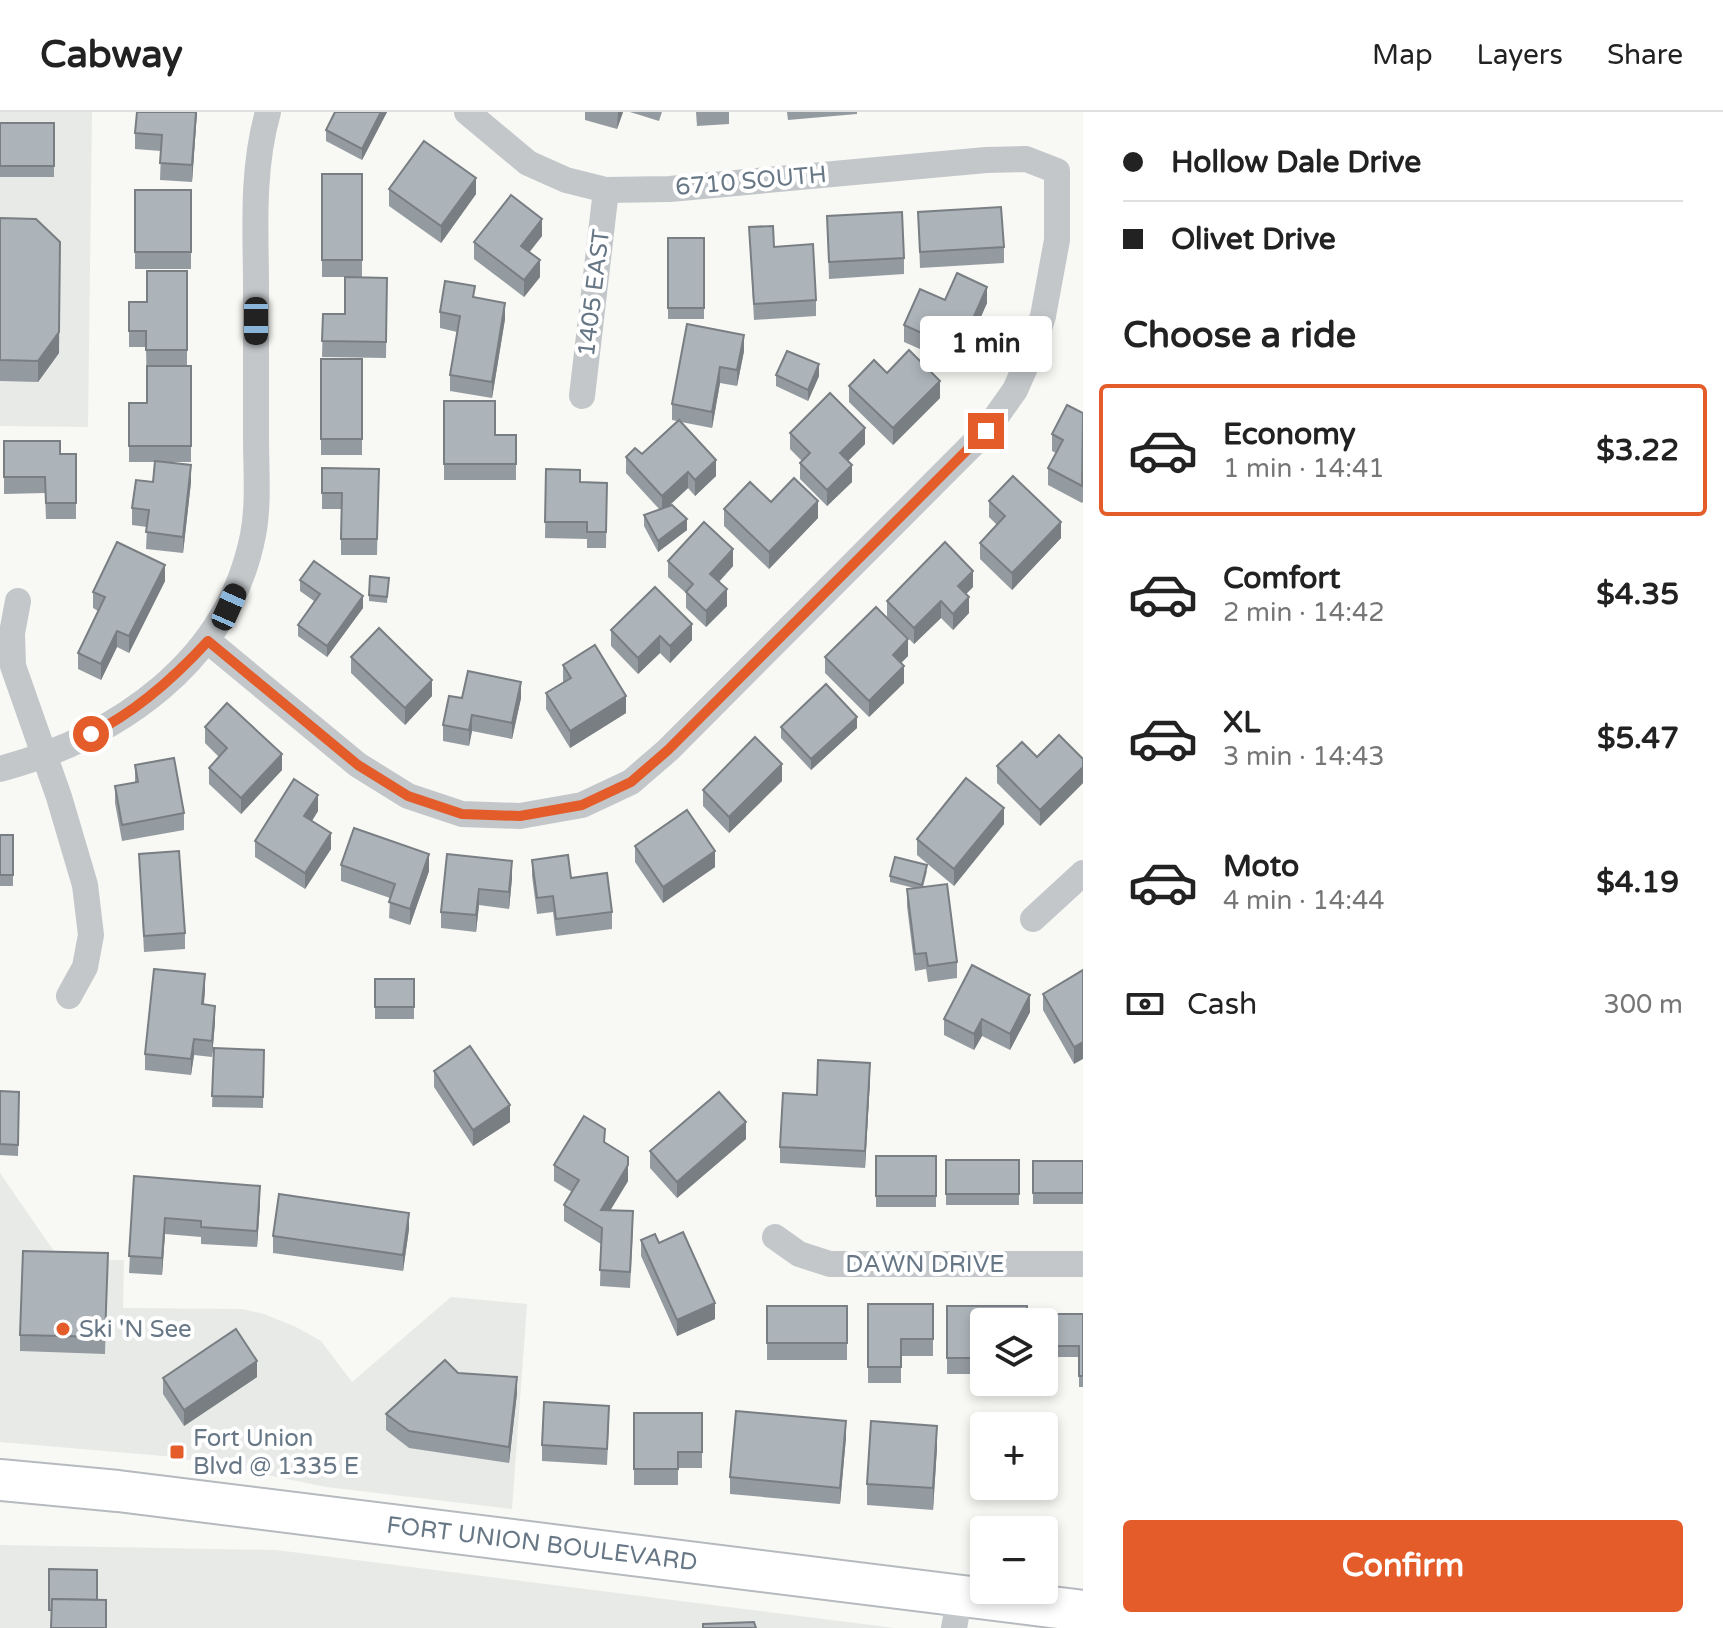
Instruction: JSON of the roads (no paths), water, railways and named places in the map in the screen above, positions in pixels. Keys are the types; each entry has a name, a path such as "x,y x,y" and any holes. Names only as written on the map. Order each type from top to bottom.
{"main road":[{"name":"FORT UNION BOULEVARD","path":"0,1480 118,1491 957,1612 1083,1611"}],"street":[{"path":"0,769 45,755 110,724 184,667 208,641 244,575 254,532 256,479 255,195 260,142 268,112"},
{"name":"6710 SOUTH","path":"208,641 358,765 408,796 462,814 520,816 582,805 631,782 668,750 986,431 1015,390 1043,316 1057,240 1057,171 1026,159 986,160 670,189 606,190 566,180 528,163 467,112"},
{"name":"1405 EAST","path":"582,396 606,190"},
{"path":"18,601 12,633 13,666 45,755 85,885 91,935 85,967 69,996"},
{"path":"1033,919 1083,873"},
{"name":"DAWN DRIVE","path":"775,1237 799,1254 830,1264 1083,1264"}],"place":[{"name":"Ski 'N See","path":"63,1329"},
{"name":"Fort Union Blvd @ 1335 E","path":"177,1452"}]}
